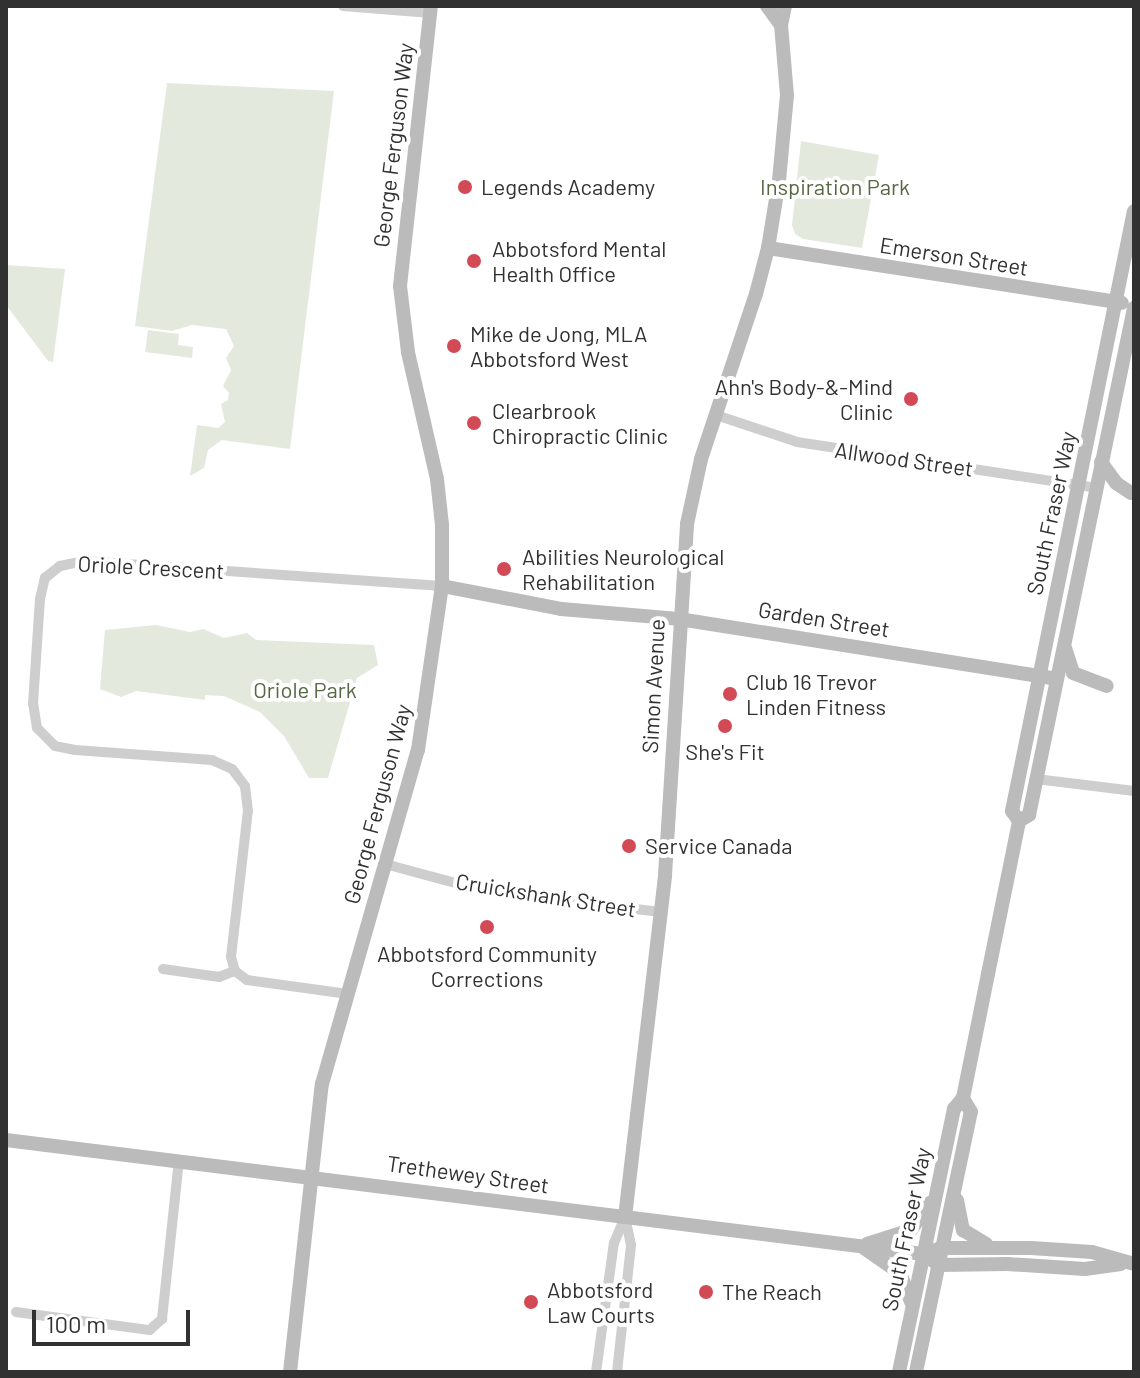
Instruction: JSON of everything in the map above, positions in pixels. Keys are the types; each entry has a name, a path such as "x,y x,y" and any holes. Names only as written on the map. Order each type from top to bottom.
{"main road":[{"path":"767,6 781,25"},
{"name":"Simon Avenue","path":"625,1217 661,912 679,619 692,495 768,248 779,181 787,95 781,25 785,6"},
{"name":"George Ferguson Way","path":"290,1372 322,1084 426,712 442,586 442,525 437,479 408,352 400,286 431,10"},
{"name":"South Fraser Way","path":"899,1372 954,1109 963,1098 1019,821 1012,811 1134,211"},
{"name":"Emerson Street","path":"768,248 1134,306"},
{"name":"South Fraser Way","path":"1019,821 1029,815 1134,306"},
{"path":"1096,488 1131,493 1116,483 1101,462"},
{"name":"Garden Street","path":"442,586 561,609 679,619 1056,679"},
{"path":"1065,639 1066,657 1073,673 1107,686"},
{"name":"South Fraser Way","path":"916,1372 971,1112 963,1098"},
{"name":"Trethewey Street","path":"6,1140 923,1254 942,1248 994,1247 1092,1252 1132,1264"},
{"path":"955,1188 963,1230 976,1241 994,1247"},
{"path":"860,1246 911,1230 937,1189"},
{"path":"860,1246 900,1273 912,1307"},
{"name":"Trethewey Street","path":"923,1254 939,1265 1007,1264 1085,1269 1132,1264"}],"street":[{"path":"343,6 431,10"},
{"name":"Allwood Street","path":"716,415 797,442 1096,488"},
{"name":"Oriole Crescent","path":"235,971 231,957 248,811 245,786 232,769 212,760 75,750 55,746 37,728 33,704 40,599 45,578 60,566 84,561 442,586"},
{"path":"1036,779 1134,791"},
{"name":"Cruickshank Street","path":"385,864 485,891 661,912"},
{"path":"163,969 219,977 235,971 247,980 348,994"},
{"path":"16,1312 150,1330 162,1319 179,1160"},
{"path":"596,1372 614,1243 625,1217"},
{"path":"617,1372 631,1245 625,1217"}],"green space":[{"path":"167,83 334,91 290,449 222,440 208,450 204,468 190,476 197,425 218,428 225,422 221,404 228,400 229,393 223,386 231,370 226,358 234,346 226,329 192,325 172,331 135,326"},
{"name":"Inspiration Park","path":"801,141 879,155 862,248 803,239 795,234 792,225"},
{"path":"6,265 65,269 53,362 48,361 6,305"},
{"path":"148,330 179,334 178,345 193,347 192,358 145,352"},
{"name":"Oriole Park","path":"156,625 190,632 203,629 224,638 247,633 256,640 374,645 378,665 357,678 328,778 309,778 284,736 260,712 224,696 205,695 205,700 136,691 121,697 100,689 105,630"}],"place":[{"name":"Legends Academy","path":"465,187"},
{"name":"Abbotsford Mental Health Office","path":"474,261"},
{"name":"Mike de Jong, MLA Abbotsford West","path":"454,346"},
{"name":"Ahn's Body-&-Mind Clinic","path":"911,399"},
{"name":"Clearbrook Chiropractic Clinic","path":"474,423"},
{"name":"Abilities Neurological Rehabilitation","path":"504,569"},
{"name":"Club 16 Trevor Linden Fitness","path":"730,694"},
{"name":"She's Fit","path":"725,726"},
{"name":"Service Canada","path":"629,846"},
{"name":"Abbotsford Community Corrections","path":"487,927"},
{"name":"The Reach","path":"706,1292"},
{"name":"Abbotsford Law Courts","path":"531,1302"}]}
